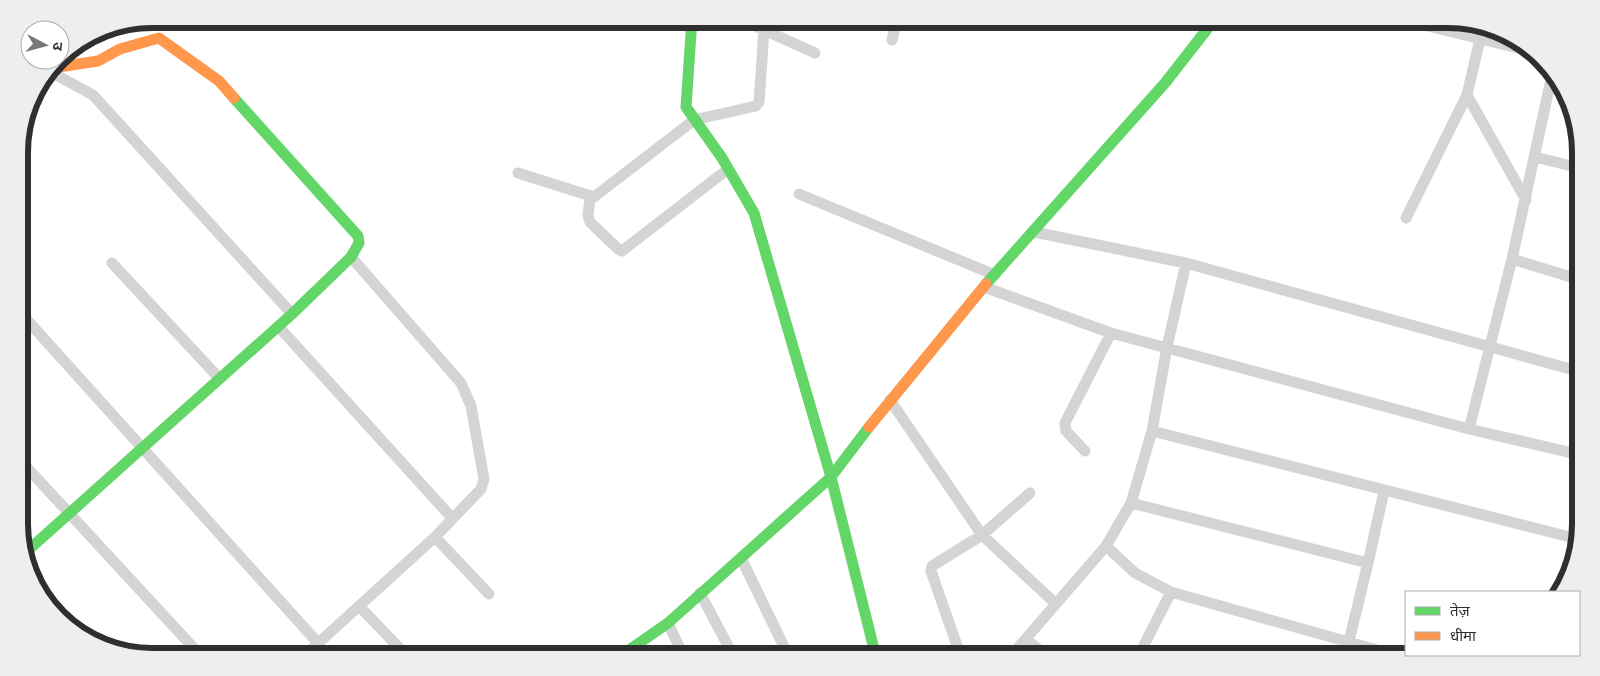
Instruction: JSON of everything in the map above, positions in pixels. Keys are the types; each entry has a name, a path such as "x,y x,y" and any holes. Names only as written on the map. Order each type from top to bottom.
{"street":[{"path":"691,28 686,107 728,169 754,213 831,477 874,648"},
{"path":"760,28 815,53"},
{"path":"892,40 895,28"},
{"path":"638,648 831,477 890,400 984,287 1165,84 1208,28"},
{"path":"1435,28 1515,47"},
{"path":"518,173 590,197 598,196 694,120 758,105 764,30"},
{"path":"30,548 292,314 351,257 359,243 358,236 219,81 159,38 120,50 98,60 70,65"},
{"path":"1406,218 1467,95 1480,39"},
{"path":"56,73 93,96 292,314"},
{"path":"1469,429 1526,200 1551,82"},
{"path":"1467,95 1526,200"},
{"path":"1535,158 1572,166"},
{"path":"590,197 588,216 590,222 622,251 728,169"},
{"path":"799,194 995,275"},
{"path":"1034,232 1186,263 1572,370"},
{"path":"313,648 435,537 481,489 484,479 468,398 454,374 351,257"},
{"path":"1512,259 1572,278"},
{"path":"112,263 219,378"},
{"path":"1018,648 1106,546 1131,503 1152,431 1167,347 1186,263"},
{"path":"984,287 1111,333 1469,429 1572,453"},
{"path":"28,321 318,643"},
{"path":"278,326 452,518"},
{"path":"1085,451 1066,430 1065,423 1111,333"},
{"path":"890,400 982,535 1055,603"},
{"path":"1152,431 1571,537"},
{"path":"28,469 194,648"},
{"path":"1349,641 1384,491"},
{"path":"957,648 931,568 935,562 982,535 1030,493"},
{"path":"1131,503 1368,563"},
{"path":"435,537 489,594"},
{"path":"1106,546 1135,573 1170,592 1372,648"},
{"path":"741,558 786,648"},
{"path":"1142,648 1170,592"},
{"path":"700,593 729,648"},
{"path":"360,607 399,648"},
{"path":"668,623 680,648"},
{"path":"1026,639 1037,648"}],"traffic: fast":[{"path":"691,28 686,107 722,158 754,213 831,477 874,648"},
{"path":"986,284 1165,83 1208,28"},
{"path":"30,548 292,314 351,257 359,243 358,236 234,98"},
{"path":"632,648 668,623 831,477 869,427"}],"traffic: slow":[{"path":"70,65 98,61 120,49 159,38 219,81 234,98"},
{"path":"869,427 986,284"}]}
